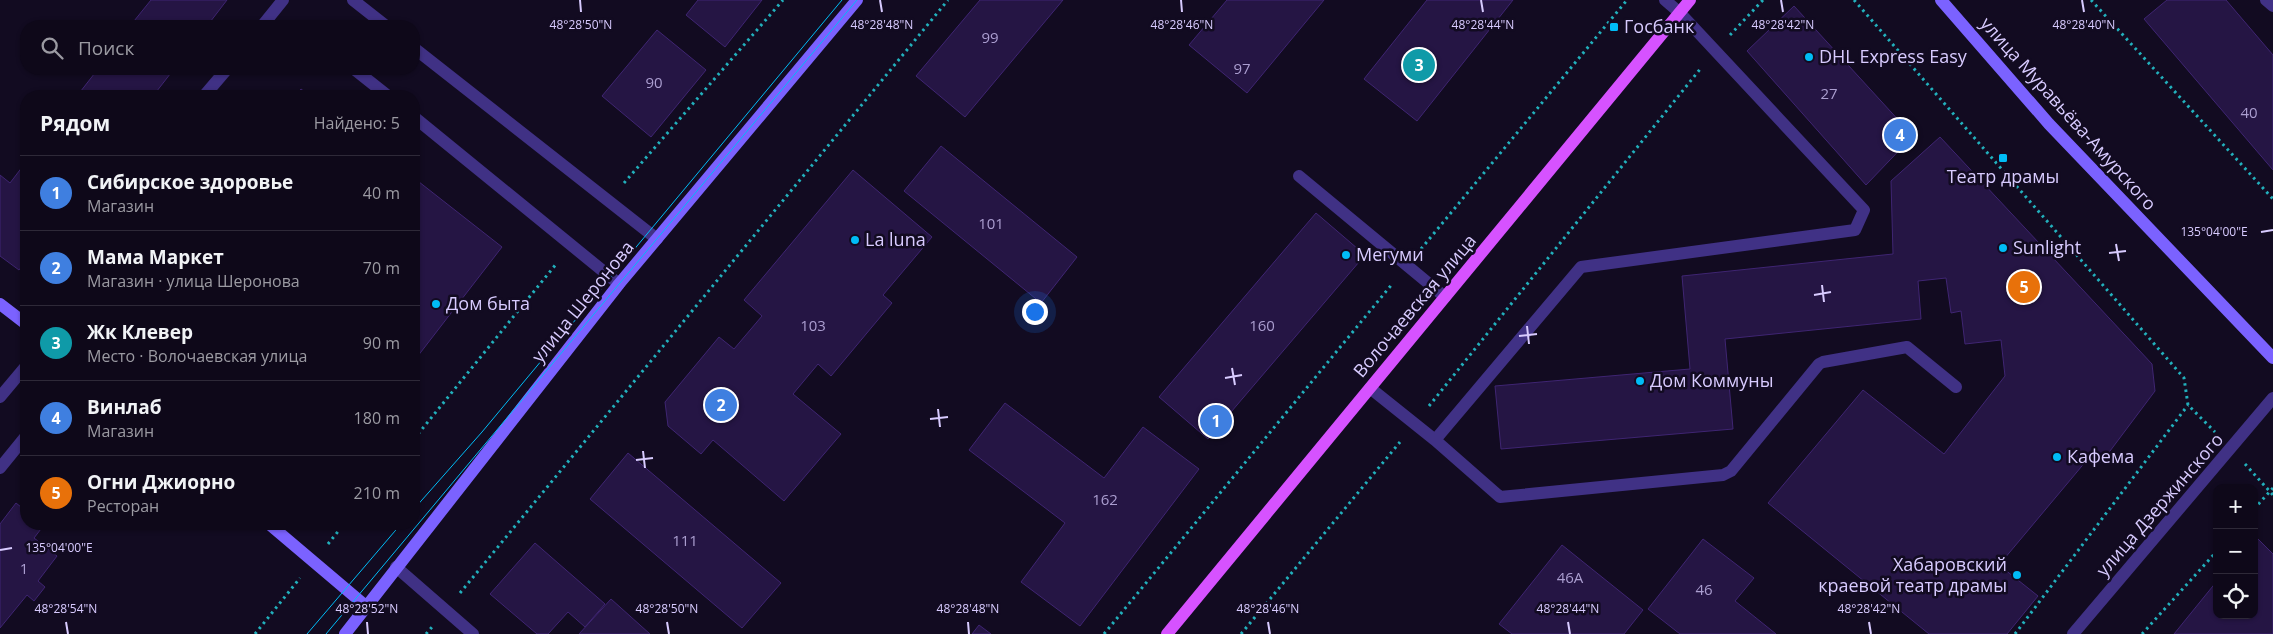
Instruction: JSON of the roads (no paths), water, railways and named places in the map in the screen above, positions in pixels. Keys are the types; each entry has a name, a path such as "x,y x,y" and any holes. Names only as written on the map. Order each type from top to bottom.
{"main road":[{"name":"улица Шеронова","path":"345,634 619,284 858,0"},
{"name":"Волочаевская улица","path":"1167,634 1690,0"},
{"name":"улица Муравьёва-Амурского","path":"1942,0 2049,124 2273,358"},
{"path":"0,304 20,316"},
{"path":"276,530 367,607"}],"street":[{"path":"267,20 283,0"},
{"path":"353,0 378,20"},
{"path":"1435,440 1581,267 1855,230 1864,210 1680,13 1665,0"},
{"path":"2266,0 2273,6"},
{"path":"420,53 657,239"},
{"path":"209,90 222,75"},
{"path":"362,75 380,90"},
{"path":"420,123 619,284"},
{"path":"1298,176 1445,297"},
{"path":"1370,388 1435,440 1500,497 1717,476 1731,471 1819,364 1823,362 1907,347 1956,387"},
{"path":"0,397 20,373"},
{"name":"улица Дзержинского","path":"2074,634 2232,449 2273,398"},
{"path":"0,468 20,443"},
{"path":"396,567 474,634"}],"tram line":[{"path":"420,502 482,432 842,0"},
{"path":"420,522 857,0"},
{"path":"307,634 396,530"},
{"path":"326,634 413,530"}],"place":[{"name":"Госбанк","path":"1614,27"},
{"name":"DHL Express Easy","path":"1809,57"},
{"name":"Жк Клевер","path":"1419,65"},
{"name":"Винлаб","path":"1900,135"},
{"name":"Театр драмы","path":"2003,158"},
{"name":"La luna","path":"855,240"},
{"name":"Sunlight","path":"2003,248"},
{"name":"Мегуми","path":"1346,255"},
{"name":"Огни Джиорно","path":"2024,287"},
{"name":"Дом быта","path":"436,304"},
{"name":"Дом Коммуны","path":"1640,381"},
{"name":"Мама Маркет","path":"721,405"},
{"name":"Сибирское здоровье","path":"1216,421"},
{"name":"Кафема","path":"2057,457"},
{"name":"Хабаровский краевой театр драмы","path":"2017,575"}]}
